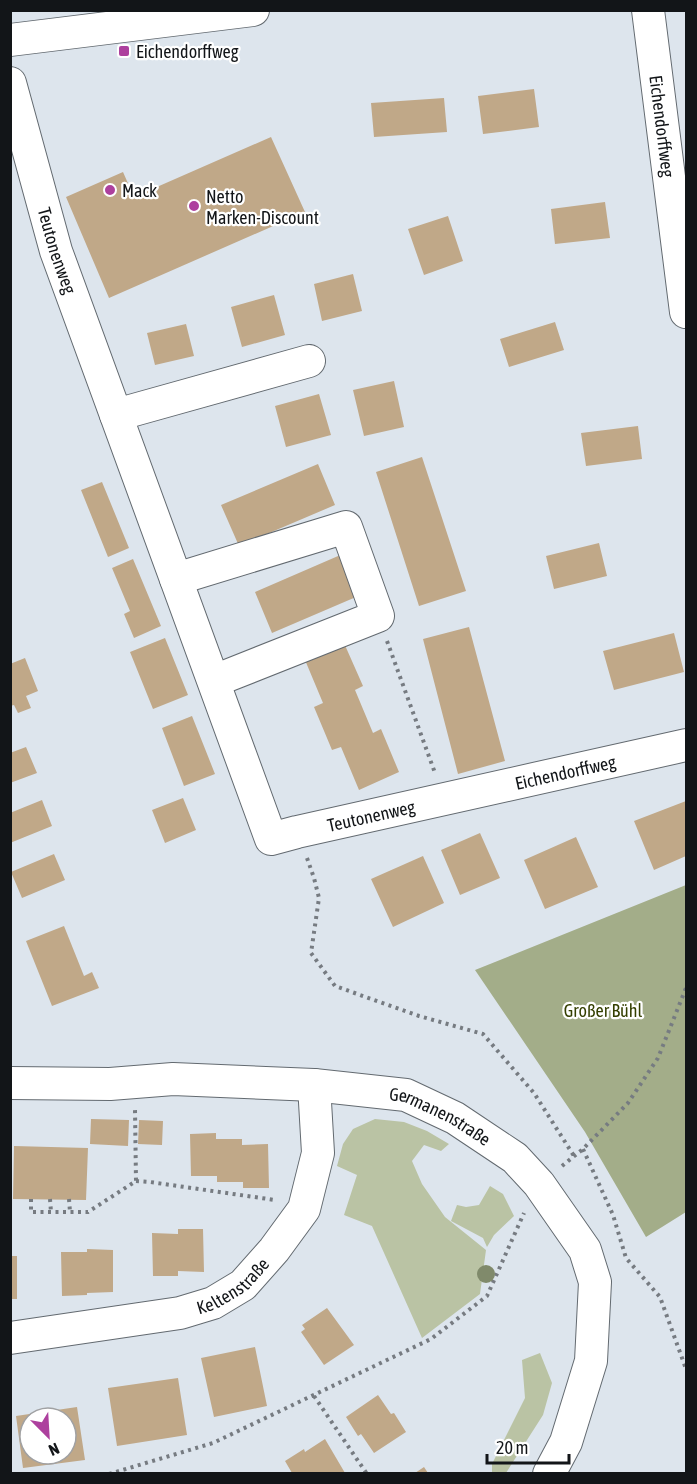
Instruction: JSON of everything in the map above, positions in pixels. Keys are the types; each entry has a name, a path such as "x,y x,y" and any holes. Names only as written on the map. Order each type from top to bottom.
{"street":[{"path":"10,40 253,10"},
{"name":"Eichendorffweg","path":"648,10 687,312"},
{"name":"Teutonenweg","path":"10,83 56,251 271,839 444,799"},
{"path":"116,414 309,361"},
{"path":"176,579 346,527 378,616 214,681"},
{"name":"Eichendorffweg","path":"444,799 687,745"},
{"name":"Germanenstraße","path":"10,1083 110,1084 173,1079 314,1086 406,1095 454,1118 515,1158 539,1184 585,1250 596,1282 591,1360 566,1442 549,1473"},
{"name":"Keltenstraße","path":"10,1338 180,1313 213,1303 243,1285 274,1250 304,1209 318,1153 314,1086"}],"path":[{"path":"378,616 444,799"},
{"path":"297,832 319,898 311,953 334,986 419,1016 483,1034 534,1093 574,1156"},
{"path":"109,1473 213,1443 314,1396 431,1338 487,1296 520,1219 539,1184 583,1149 628,1103 658,1058 687,988"},
{"path":"134,1082 136,1181"},
{"path":"583,1149 613,1215 626,1258 660,1296 687,1369"},
{"path":"31,1199 31,1212 88,1212 136,1181 279,1201"},
{"path":"50,1199 51,1212"},
{"path":"69,1200 70,1212"},
{"path":"314,1396 367,1473"}],"green space":[{"name":"Großer Bühl","path":"686,885 686,1212 646,1237 585,1132 475,970"},
{"path":"375,1119 404,1122 427,1131 449,1144 441,1151 424,1145 412,1161 422,1184 445,1217 486,1250 480,1294 422,1338 372,1226 344,1215 357,1175 337,1166 343,1144 353,1129"},
{"path":"490,1186 503,1194 514,1216 494,1235 487,1247 483,1238 451,1221 457,1205 466,1207 479,1205"},
{"path":"540,1353 552,1383 543,1415 506,1473 492,1473 492,1464 525,1398 522,1360"}],"building":[{"path":"534,89 539,127 483,134 478,96"},
{"path":"444,98 447,132 374,137 371,103"},
{"path":"271,137 305,212 109,298 66,197 123,172 134,197"},
{"path":"605,202 610,238 555,244 551,209"},
{"path":"448,216 463,261 424,275 408,229"},
{"path":"353,274 362,311 322,321 314,284"},
{"path":"274,295 285,335 242,347 231,307"},
{"path":"555,322 564,350 509,367 500,339"},
{"path":"186,324 194,356 155,365 147,333"},
{"path":"394,381 404,427 364,436 353,390"},
{"path":"319,394 331,435 286,447 275,406"},
{"path":"638,426 642,459 586,466 581,433"},
{"path":"422,457 466,591 419,606 376,472"},
{"path":"318,464 335,505 239,546 221,505"},
{"path":"102,482 129,548 108,557 81,490"},
{"path":"599,543 607,576 554,589 546,556"},
{"path":"345,553 363,594 272,633 255,592"},
{"path":"133,559 161,626 134,638 124,614 130,611 112,568"},
{"path":"469,627 505,761 458,774 423,639"},
{"path":"674,633 684,672 614,690 603,651"},
{"path":"165,638 188,695 153,709 130,652"},
{"path":"344,643 363,686 355,690 373,733 381,729 399,772 359,790 341,747 332,750 314,707 323,703 305,660"},
{"path":"25,658 38,691 26,696 31,708 18,713 14,705 10,706 10,664"},
{"path":"192,716 215,774 184,786 162,728"},
{"path":"26,747 37,773 10,783 10,753"},
{"path":"183,798 196,830 165,843 152,810"},
{"path":"42,800 52,826 10,843 10,813"},
{"path":"686,801 686,856 654,870 634,821"},
{"path":"480,833 500,878 460,895 441,850"},
{"path":"576,837 598,887 545,909 524,860"},
{"path":"54,854 65,880 22,898 11,872"},
{"path":"423,856 444,903 393,927 371,879"},
{"path":"64,926 84,976 92,972 99,988 52,1006 26,941"},
{"path":"91,1119 129,1120 128,1146 90,1144"},
{"path":"139,1120 163,1121 162,1145 138,1144"},
{"path":"216,1133 216,1139 242,1139 242,1145 268,1144 269,1188 243,1188 243,1182 217,1182 217,1176 191,1176 190,1134"},
{"path":"14,1146 88,1148 86,1200 13,1199"},
{"path":"178,1229 203,1229 204,1272 178,1271 178,1276 153,1276 152,1233 178,1234"},
{"path":"87,1249 113,1250 113,1292 62,1296 61,1252 87,1252"},
{"path":"10,1256 17,1256 17,1299 10,1299"},
{"path":"327,1308 354,1345 324,1365 301,1332 305,1329 302,1325"},
{"path":"255,1347 267,1406 214,1417 201,1358"},
{"path":"178,1378 187,1435 117,1446 108,1388"},
{"path":"378,1395 391,1414 394,1413 406,1432 374,1453 361,1434 358,1436 346,1417"},
{"path":"78,1414 85,1460 78,1461"},
{"path":"325,1439 345,1473 292,1473 285,1461"},
{"path":"424,1467 428,1473 415,1473"}],"place":[{"name":"Eichendorffweg","path":"124,51"},
{"name":"Mack","path":"110,190"},
{"name":"Netto Marken-Discount","path":"194,206"}]}
